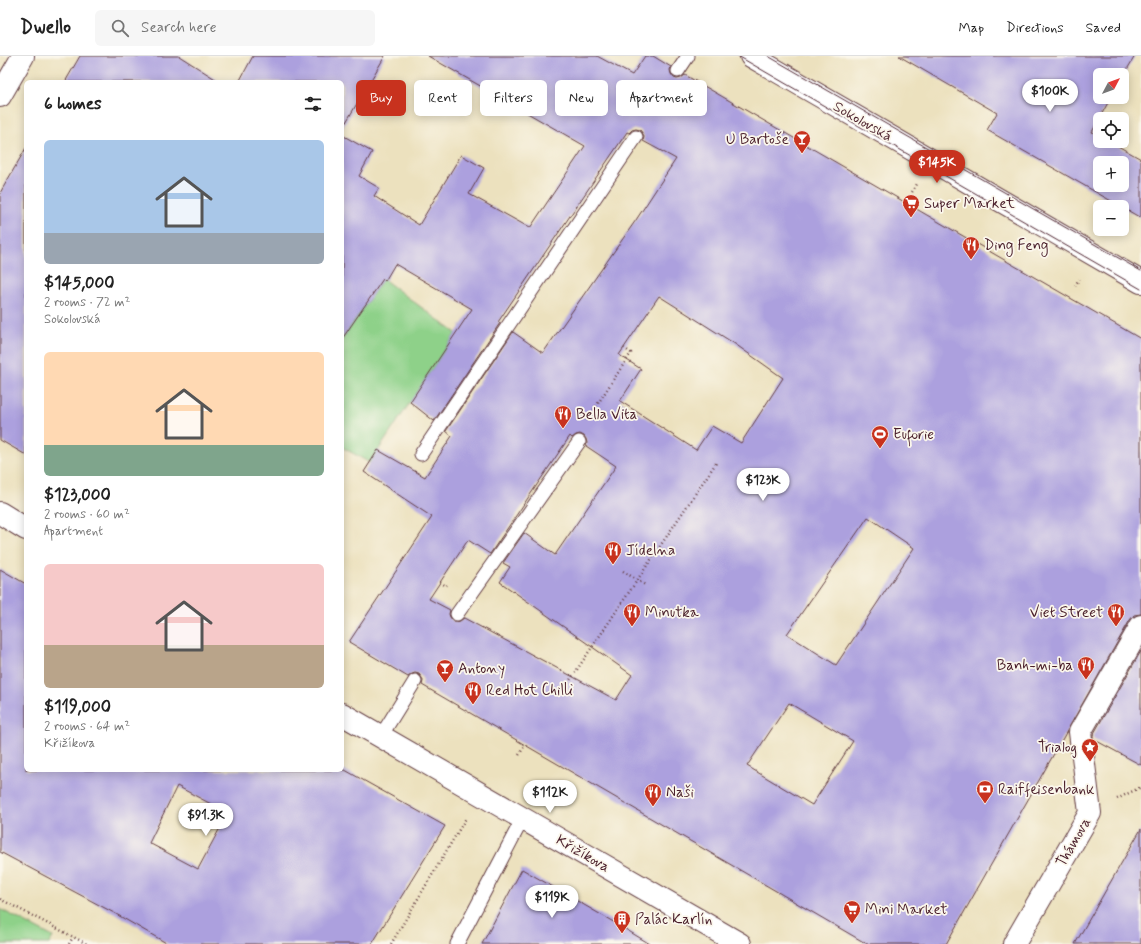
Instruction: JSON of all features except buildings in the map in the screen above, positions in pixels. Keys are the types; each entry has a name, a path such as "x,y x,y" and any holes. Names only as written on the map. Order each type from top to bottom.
{"street":[{"path":"0,96 23,56"},
{"name":"Sokolovská","path":"751,56 1141,282"},
{"path":"0,513 24,528"},
{"name":"Thámova","path":"1014,944 1090,813 1080,732 1141,626"},
{"name":"Křižíkova","path":"344,715 740,944"}],"lane":[{"path":"678,71 688,56"},
{"path":"421,454 636,137"},
{"path":"457,614 579,442"},
{"path":"380,736 415,681"},
{"path":"457,944 523,818"}],"path":[{"path":"571,454 567,450 631,353 624,348"},
{"path":"568,683 716,463"},
{"path":"623,571 645,585"},
{"path":"519,755 525,745"},
{"path":"391,944 466,818"},
{"path":"0,899 87,944"},
{"path":"69,944 73,937"}],"green space":[{"path":"383,279 456,333 370,463 344,448 344,336"},
{"path":"0,909 53,937 49,944 0,944"}],"tram line":[{"path":"738,56 1141,289"},
{"path":"768,56 1141,271"}],"place":[{"name":"U Bartoše","path":"802,154"},
{"name":"Super Market","path":"911,218"},
{"name":"Ding Feng","path":"971,260"},
{"name":"Bella Vita","path":"563,429"},
{"name":"Euforie","path":"880,449"},
{"name":"Jídelna","path":"613,565"},
{"name":"Minutka","path":"632,627"},
{"name":"Viet Street","path":"1116,627"},
{"name":"Banh-mi-ba","path":"1086,680"},
{"name":"Antony","path":"445,683"},
{"name":"Red Hot Chilli","path":"473,705"},
{"name":"Trialog","path":"1090,762"},
{"name":"Raiffeisenbank","path":"985,804"},
{"name":"Naši","path":"653,807"},
{"name":"Mini Market","path":"852,924"},
{"name":"Palác Karlín","path":"622,934"}]}
